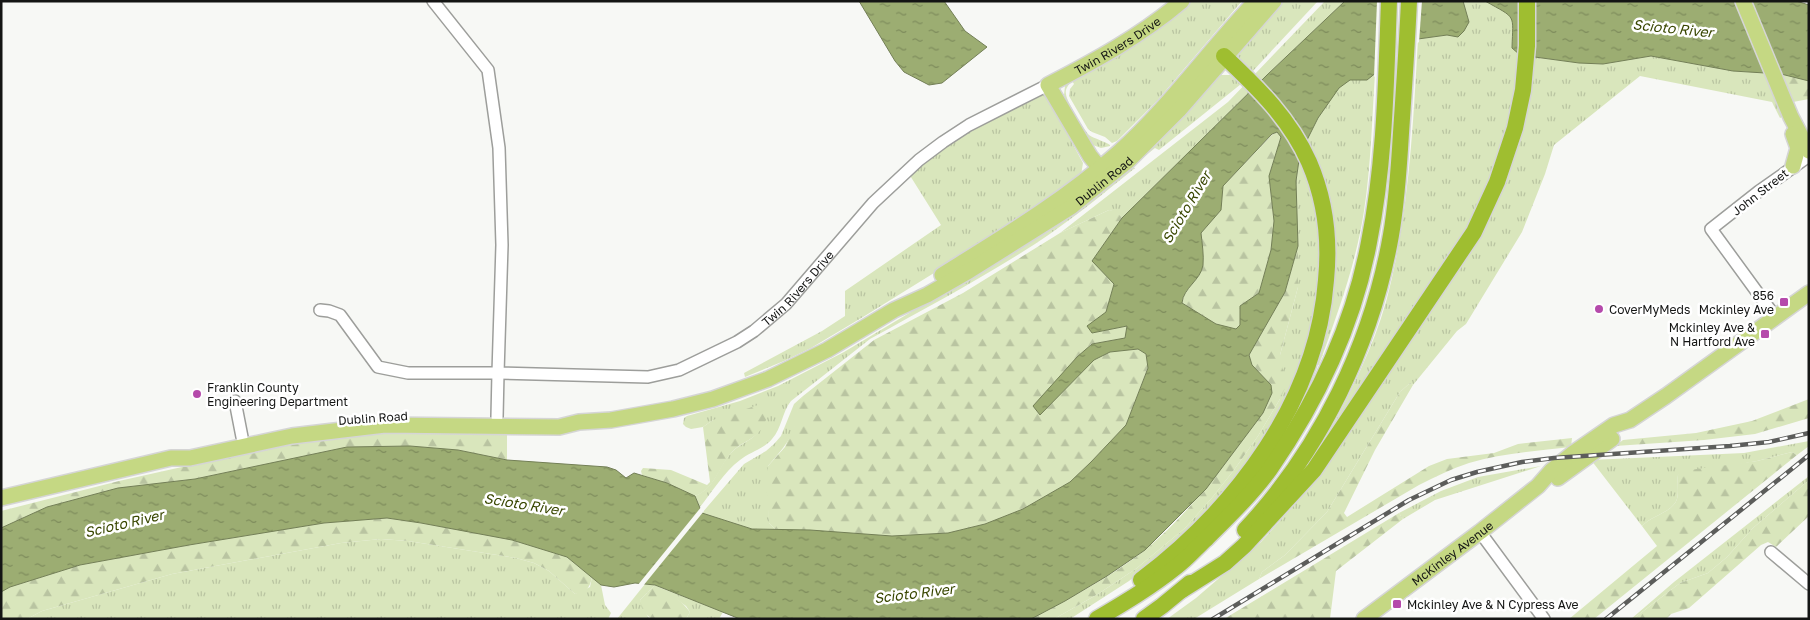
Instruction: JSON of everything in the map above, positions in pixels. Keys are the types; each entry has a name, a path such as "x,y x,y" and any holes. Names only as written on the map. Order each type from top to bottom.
{"highway":[{"path":"1097,619 1138,595 1177,566 1228,518 1269,470 1308,408 1332,360 1346,322 1367,251 1378,186 1386,105 1389,1"},
{"path":"1182,590 1246,528 1285,482 1331,409 1354,362 1379,284 1391,236 1397,192 1410,1"},
{"path":"1144,619 1182,590 1225,563 1244,546 1314,470 1474,232 1496,182 1512,137 1523,90 1527,46 1527,1"},
{"path":"1085,619 1143,579 1184,544 1218,510 1249,472 1299,392 1319,332 1325,293 1328,252 1320,194 1309,163 1295,135 1270,102 1224,56"}],"main road":[{"name":"Twin Rivers Drive","path":"1048,84 1108,52 1145,29 1182,1"},
{"name":"Dublin Road","path":"1104,173 1169,102 1256,1"},
{"path":"1224,56 1237,34 1267,1"},
{"name":"Dublin Road","path":"171,458 190,458 292,436 385,425 559,427 579,422 611,420 657,413 712,399 768,380 827,350 894,310 923,287 1141,149 1274,1"},
{"path":"1743,1 1794,123 1809,151"},
{"path":"1048,84 1082,143 1104,173"},
{"path":"1793,166 1798,148 1793,135 1794,123"},
{"name":"McKinley Avenue","path":"1364,619 1538,486 1558,478 1622,431 1630,420 1809,293"},
{"name":"Dublin Road","path":"1,498 171,458 188,450 242,437 346,419 408,416 497,417 560,418 579,422"}],"street":[{"path":"433,1 488,70 499,148 502,246 497,417"},
{"name":"Twin Rivers Drive","path":"320,310 329,310 340,316 378,367 408,373 648,377 679,370 737,342 754,331 786,304 873,203 919,160 969,125 1048,84"},
{"name":"John Street","path":"1776,318 1712,229 1793,166 1809,156"},
{"path":"235,400 242,437"},
{"path":"1480,532 1544,619"},
{"path":"1771,552 1809,584"}],"green space":[{"path":"1190,1 1242,1 1156,102 1117,141 1112,143 1105,137 1088,129 1069,96 1070,89 1074,84 1071,79"},
{"path":"1283,1 1318,1 1251,73 1235,57"},
{"path":"1325,1 1345,1 1122,218 1116,212 1109,210 1060,233 1228,102"},
{"path":"1463,1 1485,1 1509,14 1514,22 1512,48 1520,55 1579,63 1603,64 1651,56 1733,71 1768,73 1785,116 1780,118 1772,102 1640,76 1554,145 1545,174 1522,232 1466,324 1457,331 1413,385 1410,383 1400,392 1327,512 1285,555 1262,572 1259,579 1194,619 1167,619 1196,598 1261,542 1312,485 1460,268 1482,232 1508,174 1527,112 1533,77 1518,77 1515,102 1496,169 1462,239 1331,435 1329,433 1375,336 1394,270 1409,171 1418,39 1447,35 1469,22"},
{"path":"1375,73 1368,176 1361,231 1345,289 1319,365 1316,364 1330,304 1307,140 1325,106 1337,90 1350,80 1364,79"},
{"path":"1781,74 1809,81 1809,99 1793,102"},
{"path":"1230,75 1241,84 1159,150 1155,148 1135,164 1217,76"},
{"path":"1068,81 1070,83 1066,91 1067,98 1080,122 1089,135 1110,146 1101,148 1090,144 1064,95 1065,86"},
{"path":"1040,94 1046,95 1083,163 1081,175 984,242 863,317 811,348 745,377 744,373 822,331 845,316 845,291 941,225 909,174 967,132"},
{"path":"1277,132 1281,137 1269,176 1274,221 1271,250 1259,293 1240,306 1240,325 1236,330 1216,324 1182,303 1183,298 1202,270 1201,233 1221,210 1223,186"},
{"path":"1299,160 1315,203 1321,246 1320,293 1297,379 1265,437 1230,485 1207,511 1158,558 1129,581 1070,619 1054,619 1098,594 1137,568 1185,528 1234,470 1258,436 1280,399 1280,355 1298,287 1296,181"},
{"path":"1131,167 1135,168 1048,235 974,281 870,339 791,401 772,439 734,465 723,476 700,507 695,496 708,488 728,457 738,447 755,436 763,421 713,420 703,427 691,429 683,424 684,418 740,401 778,386 844,352 1013,251"},
{"path":"1109,210 1116,211 1122,218 1092,261 1114,284 1106,312 1092,333 1127,326 1125,338 1091,344 1034,406 1040,415 1094,360 1110,352 1138,349 1146,354 1148,367 1126,425 1070,482 1023,509 985,524 948,533 892,536 775,529 769,523 766,481 768,466 785,447 794,427 799,402 803,396 874,340 963,293 1060,233"},
{"path":"1298,246 1298,287 1280,355 1285,388 1258,436 1234,470 1185,528 1137,568 1098,594 1054,619 1031,619 1104,578 1145,550 1169,529 1190,506 1221,469 1247,433 1272,393 1264,378 1252,365 1249,355 1285,292"},
{"path":"1410,383 1413,385 1375,450 1344,513 1347,517 1429,466 1447,459 1494,453 1518,444 1572,438 1571,447 1494,457 1449,470 1419,485 1259,579 1262,572 1285,555 1327,512 1400,392"},
{"path":"803,396 790,437 768,466 769,523 775,529 752,529 702,513 744,464 766,451 781,436 794,404"},
{"path":"1809,399 1809,418 1755,434 1704,440 1615,446 1623,440 1696,433 1752,421"},
{"path":"764,403 770,405 771,410 760,431 732,452 712,483 702,493 695,496 667,483 642,475 641,471 643,468 671,470 707,485 710,482 703,427 713,420"},
{"path":"394,430 507,434 507,460 458,450 410,446 347,447 195,479 118,488 47,507 1,528 1,511 119,481 289,443"},
{"path":"1809,441 1809,446 1797,455 1792,452 1757,461 1678,475 1678,496 1675,503 1667,511 1642,526 1591,460 1744,453"},
{"path":"1792,452 1797,455 1594,619 1569,619 1657,546 1642,526 1667,511 1675,503 1678,496 1678,475 1682,471 1757,461"},
{"path":"1541,466 1435,500 1403,519 1399,513 1441,491 1478,477"},
{"path":"1809,476 1809,480 1753,528 1727,557 1708,573 1680,583 1631,619 1674,582"},
{"path":"1809,480 1809,516 1776,547 1768,542 1761,545 1689,608 1671,614 1666,619 1633,619 1680,583 1708,573 1727,557 1753,528"},
{"path":"1399,513 1403,519 1336,571 1330,619 1224,619"},
{"path":"387,518 512,540 567,557 592,577 591,581 587,589 575,594 549,571 534,563 516,558 408,541 381,539 341,543 172,574 42,611 27,619 1,619 1,592 10,587 80,565 324,523"},
{"path":"381,539 408,541 516,558 534,563 549,571 575,594 590,587 592,577 601,585 605,605 611,613 608,619 27,619 42,611 172,574 341,543"},
{"path":"645,584 655,585 640,600 648,617 652,619 617,619"},
{"path":"655,585 674,596 687,608 690,612 686,619 652,619 647,615 642,608 640,600"},
{"path":"661,588 723,612 719,619 686,619 690,612 686,606"}],"water":[{"path":"859,1 944,1 965,31 987,47 942,83 929,85 904,72 895,61"},
{"name":"Scioto River","path":"1345,1 1463,1 1469,22 1458,37 1447,35 1418,39 1367,80 1350,80 1339,88 1318,118 1307,140 1299,160 1296,181 1298,246 1285,292 1249,355 1252,365 1271,385 1272,393 1263,413 1206,489 1145,550 1107,576 1031,619 740,619 655,585 635,583 614,587 601,585 567,557 512,540 387,518 324,523 80,565 10,587 1,592 1,528 47,507 118,488 195,479 347,447 410,446 458,450 507,460 607,467 616,470 626,478 634,473 667,483 695,496 702,513 752,529 810,530 892,536 948,533 985,524 1023,509 1070,482 1126,425 1148,368 1146,354 1138,349 1110,352 1094,360 1040,415 1033,406 1077,357 1092,344 1125,338 1127,326 1092,333 1087,326 1106,312 1114,284 1092,261 1122,218","holes":["1277,132 1281,137 1269,176 1274,221 1271,250 1259,293 1240,306 1240,325 1236,329 1216,324 1182,303 1185,293 1202,270 1201,233 1221,210 1223,186 1272,134"]},
{"name":"Scioto River","path":"1485,1 1796,1 1809,5 1809,81 1781,74 1733,71 1651,56 1603,64 1579,63 1520,55 1512,48 1513,28 1511,18"}],"pier":[{"path":"1377,1 1422,1 1419,42 1374,77"},
{"path":"702,506 704,511 643,586 637,586"}],"railway":[{"path":"1213,619 1409,500 1451,480 1522,462 1554,458 1730,446 1769,442 1809,433"},
{"path":"1606,619 1809,455"}],"place":[{"name":"856 Mckinley Ave","path":"1784,302"},
{"name":"CoverMyMeds","path":"1599,309"},
{"name":"Mckinley Ave & N Hartford Ave","path":"1765,334"},
{"name":"Franklin County Engineering Department","path":"197,394"},
{"name":"Mckinley Ave & N Cypress Ave","path":"1397,604"}]}
